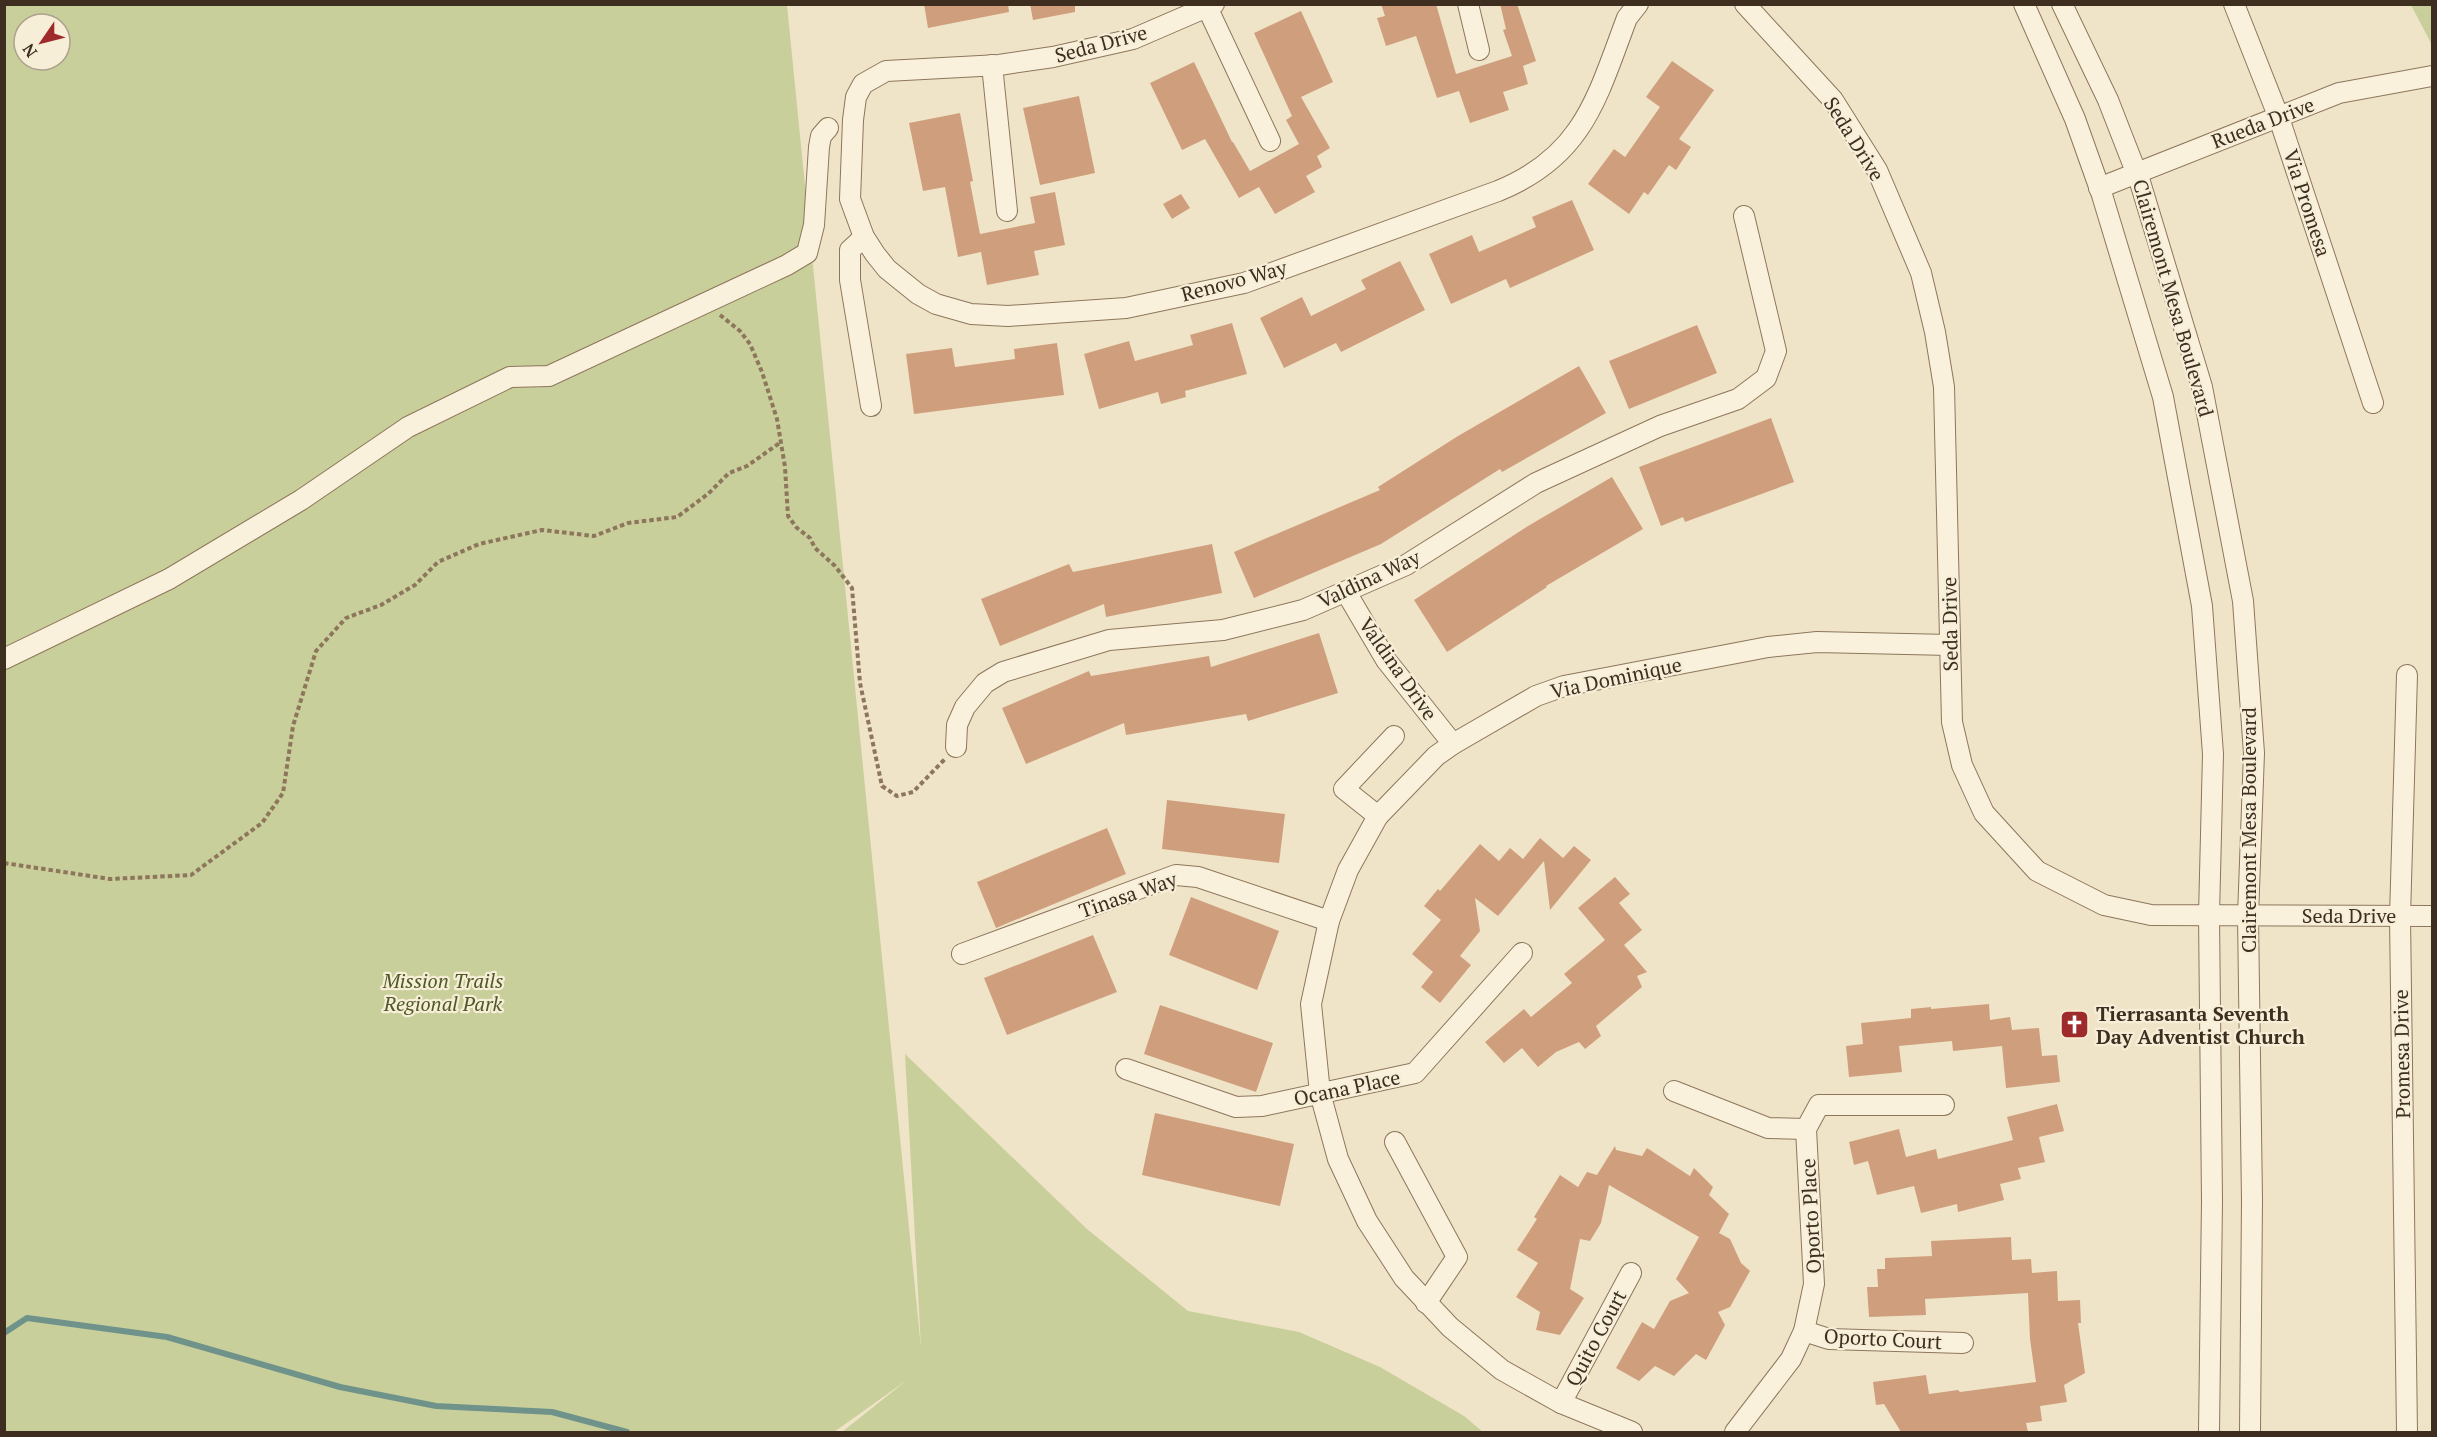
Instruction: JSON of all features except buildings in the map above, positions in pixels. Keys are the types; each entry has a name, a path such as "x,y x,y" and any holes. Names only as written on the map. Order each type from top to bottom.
{"street":[{"path":"1468,4 1479,50"},
{"name":"Renovo Way","path":"853,120 850,199 864,237 887,269 902,283 936,304 971,314 1008,316 1126,308 1244,283 1498,192 1536,173 1567,146 1588,116 1627,18 1638,4"},
{"name":"Seda Drive","path":"1745,4 1833,100 1877,170 1921,273 1935,332 1944,387 1952,722 1962,765 1984,813 2037,871 2104,905 2151,915 2433,916"},
{"name":"Clairemont Mesa Boulevard","path":"2024,4 2075,119 2099,188 2163,397 2202,606 2213,754 2209,915 2212,1189 2209,1432"},
{"name":"Clairemont Mesa Boulevard","path":"2062,4 2108,100 2136,171 2202,387 2242,601 2254,753 2248,916 2252,1201 2250,1432"},
{"name":"Via Promesa","path":"2234,4 2279,118 2373,403"},
{"name":"Seda Drive","path":"853,120 859,90 863,84 885,71 992,65 1053,57 1133,39 1210,6 1270,141"},
{"path":"992,65 1007,211"},
{"name":"Rueda Drive","path":"2099,188 2136,171 2279,118 2339,93 2433,76"},
{"path":"4,659 169,579 301,501 408,427 510,377 549,376 787,265 807,253 814,225 819,147 821,136 828,128"},
{"name":"Valdina Way","path":"956,747 957,725 965,707 985,682 1003,672 1109,640 1223,630 1303,610 1406,565 1536,483 1660,426 1738,399 1766,378 1776,351 1744,216"},
{"path":"864,237 850,250 850,280 871,406"},
{"name":"Valdina Drive","path":"1346,592 1386,660 1453,744"},
{"name":"Via Dominique","path":"1632,1432 1561,1403 1502,1370 1450,1328 1426,1303 1404,1278 1367,1221 1338,1159 1320,1094 1311,1004 1329,921 1348,870 1378,816 1436,756 1536,696 1576,684 1768,647 1817,642 1950,645"},
{"name":"Promesa Drive","path":"2407,675 2400,917 2407,1432"},
{"path":"1378,816 1344,789 1394,736"},
{"name":"Tinasa Way","path":"962,954 1176,875 1198,877 1329,921"},
{"name":"Ocana Place","path":"1126,1069 1236,1107 1262,1106 1415,1073 1521,953"},
{"path":"1674,1091 1768,1128 1806,1129 1819,1105 1944,1105"},
{"name":"Oporto Place","path":"1739,1431 1791,1359 1804,1331 1814,1284 1806,1129"},
{"path":"1395,1142 1457,1257 1426,1303"},
{"name":"Quito Court","path":"1561,1403 1631,1273"},
{"name":"Oporto Court","path":"1804,1331 1829,1339 1963,1343"}],"path":[{"path":"707,303 740,331 750,344 769,393 781,442 788,516 797,528 810,538 815,548 835,566 852,588 860,683 882,786 897,796 913,792 956,747"},
{"path":"4,863 110,879 191,875 262,823 284,793 293,726 316,651 346,618 381,606 415,585 438,562 479,544 542,530 594,536 628,523 677,517 708,494 729,473 747,466 781,442"}],"green space":[{"name":"Mission Trails Regional Park","path":"5,5 787,5 921,1348 905,1054 1087,1229 1188,1311 1299,1332 1380,1367 1464,1416 1483,1432 842,1432 907,1380 834,1432 5,1432"},
{"path":"2411,5 2432,5 2432,45"}],"waterway":[{"path":"4,1333 27,1318 167,1337 340,1387 436,1406 552,1412 627,1432"}],"place":[{"name":"Tierrasanta Seventh Day Adventist Church","path":"2075,1025"}]}
